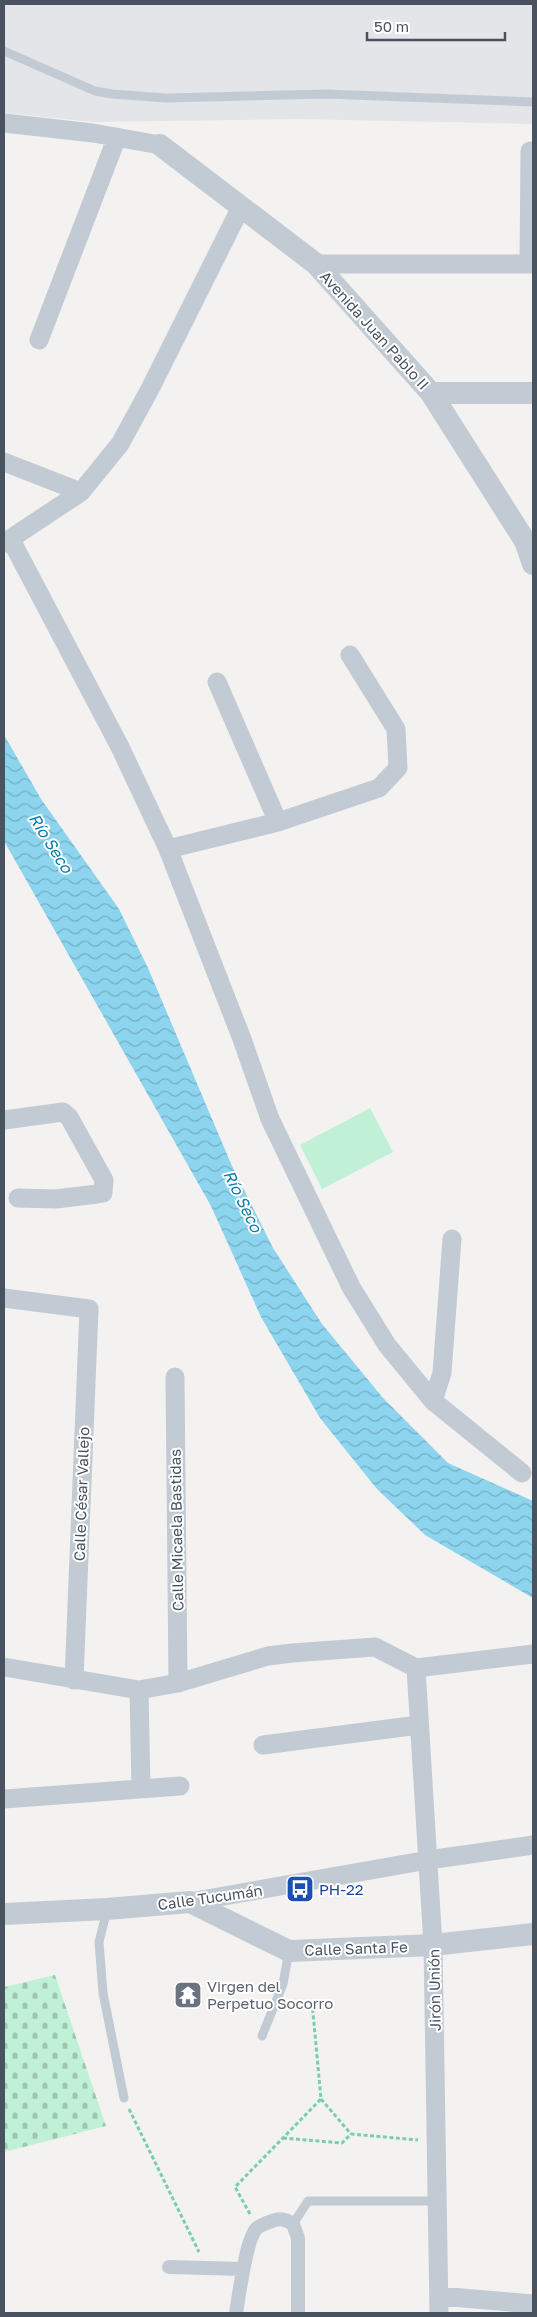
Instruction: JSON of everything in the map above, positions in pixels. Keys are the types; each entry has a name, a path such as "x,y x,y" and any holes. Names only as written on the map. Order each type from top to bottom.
{"street":[{"path":"4,124 117,137 160,145"},
{"path":"39,340 117,137"},
{"name":"Avenida Juan Pablo II","path":"160,145 316,264 432,394 529,542 533,564"},
{"path":"316,264 531,264 530,151"},
{"path":"242,207 150,389 120,444 81,492 8,542 120,747 168,849 242,1039 270,1119 342,1269 387,1345 433,1401 522,1473"},
{"path":"432,394 533,393"},
{"path":"4,462 81,492"},
{"path":"168,849 278,822 379,788 398,768 396,729 350,655"},
{"path":"217,682 278,822"},
{"path":"4,1120 63,1112 69,1117 104,1180 103,1193 56,1199 18,1198"},
{"path":"433,1401 442,1373 452,1239"},
{"name":"Calle César Vallejo","path":"4,1298 89,1309 74,1680"},
{"name":"Calle Micaela Bastidas","path":"175,1377 178,1683"},
{"path":"4,1667 138,1690 178,1683 268,1656 375,1647 416,1668 533,1654"},
{"name":"Jirón Unión","path":"416,1668 433,1945 438,2142 439,2304"},
{"path":"138,1690 141,1788"},
{"path":"263,1745 420,1725"},
{"path":"4,1799 180,1786"},
{"name":"Calle Tucumán","path":"4,1914 107,1909 190,1902 428,1860 533,1845"},
{"name":"Calle Santa Fe","path":"190,1902 289,1951 433,1945 533,1934"},
{"path":"236,2313 243,2269 254,2232 258,2228 277,2219 286,2219 293,2224 298,2238 298,2313"},
{"path":"169,2267 243,2269"},
{"path":"439,2304 533,2304"}],"lane":[{"path":"4,51 96,91 112,94 166,98 326,94 533,102"},
{"path":"107,1909 99,1942 102,1976 124,2098"},
{"path":"262,2036 283,1984 289,1951"},
{"path":"293,2224 308,2201 438,2201"}],"path":[{"path":"274,2008 312,2002 320,2099 351,2134 438,2142"},
{"path":"124,2098 207,2268"},
{"path":"258,2228 235,2187 320,2099"},
{"path":"283,2138 342,2143 351,2134"}],"shaded area":[{"path":"4,4 533,4 533,124 299,119 94,122 4,113"}],"green space":[{"path":"370,1108 393,1152 322,1189 300,1145"},
{"path":"55,1975 106,2126 4,2152 4,1987"}],"water":[{"name":"Río Seco","path":"4,735 41,799 119,909 148,968 232,1166 273,1248 322,1324 383,1398 448,1463 533,1501 533,1598 425,1535 377,1489 320,1418 261,1317 211,1206 4,841"}],"place":[{"name":"PH-22","path":"300,1889"},
{"name":"Virgen del Perpetuo Socorro","path":"188,1995"}]}
